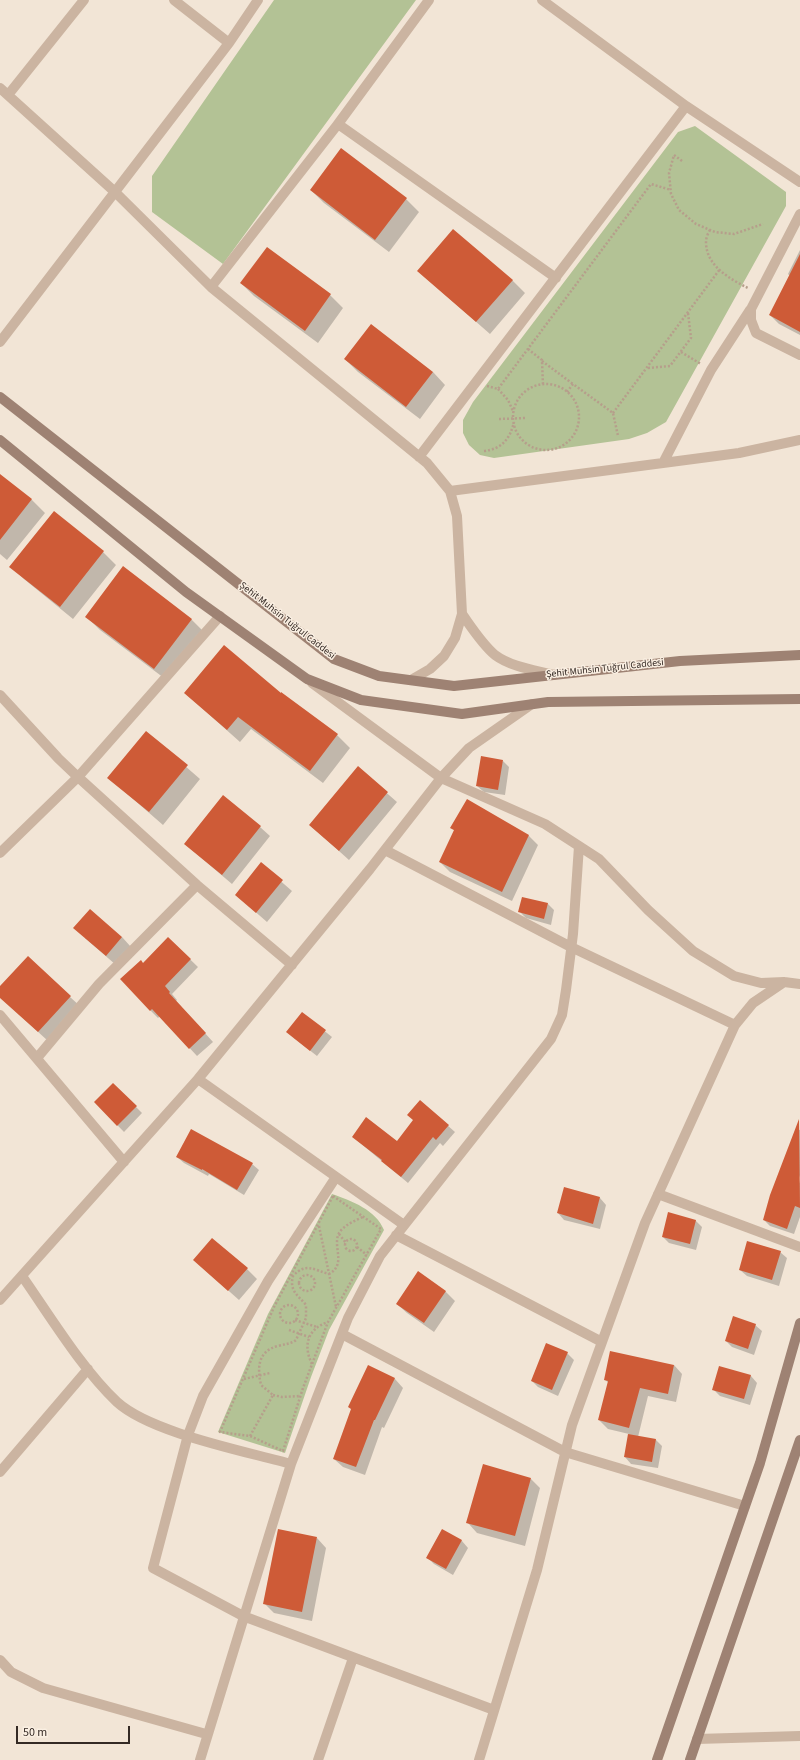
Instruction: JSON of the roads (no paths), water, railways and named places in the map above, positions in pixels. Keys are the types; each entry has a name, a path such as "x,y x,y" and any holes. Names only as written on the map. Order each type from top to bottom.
{"main road":[{"name":"Şehit Muhsin Tuğrul Caddesi","path":"0,397 334,659 378,676 454,686 680,661 800,655"},
{"path":"0,440 186,592 307,679 361,700 462,714 533,703 800,699"},
{"path":"657,1760 760,1463 800,1323"},
{"path":"690,1760 800,1440"}],"street":[{"path":"84,0 4,92 114,192 211,287 427,463 450,491 458,516 462,614 455,638 444,656 430,669 411,680"},
{"path":"174,0 229,43"},
{"path":"0,342 229,43 258,0"},
{"path":"211,287 338,124 429,0"},
{"path":"542,0 686,106 800,182"},
{"path":"419,457 686,106"},
{"path":"338,124 556,278"},
{"path":"663,463 711,370 760,293 800,214"},
{"path":"751,309 751,320 756,333 800,355"},
{"path":"450,491 740,453 800,440"},
{"path":"462,614 485,645 496,655 510,663 554,675"},
{"path":"0,853 78,777 220,616"},
{"path":"307,679 440,778 545,824 599,859 648,910 693,950 734,976 761,983 784,982 800,984"},
{"path":"0,695 58,758 78,777 197,886 292,965"},
{"path":"0,1300 198,1080 385,850 440,778 469,748 533,703"},
{"path":"200,1760 206,1734 291,1464 348,1318 380,1256 551,1039 562,1015 571,947 579,846"},
{"path":"385,850 571,947 735,1025"},
{"path":"37,1058 99,984 197,886"},
{"path":"479,1760 537,1570 572,1425 645,1223 735,1025 753,1003 784,982"},
{"path":"0,1014 124,1162"},
{"path":"198,1080 404,1225"},
{"path":"336,1177 268,1281 203,1396 188,1435 153,1568 243,1616 494,1710"},
{"path":"658,1194 800,1247"},
{"path":"396,1235 602,1342"},
{"path":"22,1276 88,1369 118,1403 146,1420 188,1435 291,1464"},
{"path":"342,1334 565,1452 745,1506"},
{"path":"0,1472 88,1369"},
{"path":"318,1760 353,1658"},
{"path":"0,1660 11,1672 43,1688 206,1734"},
{"path":"697,1739 800,1736"}]}
